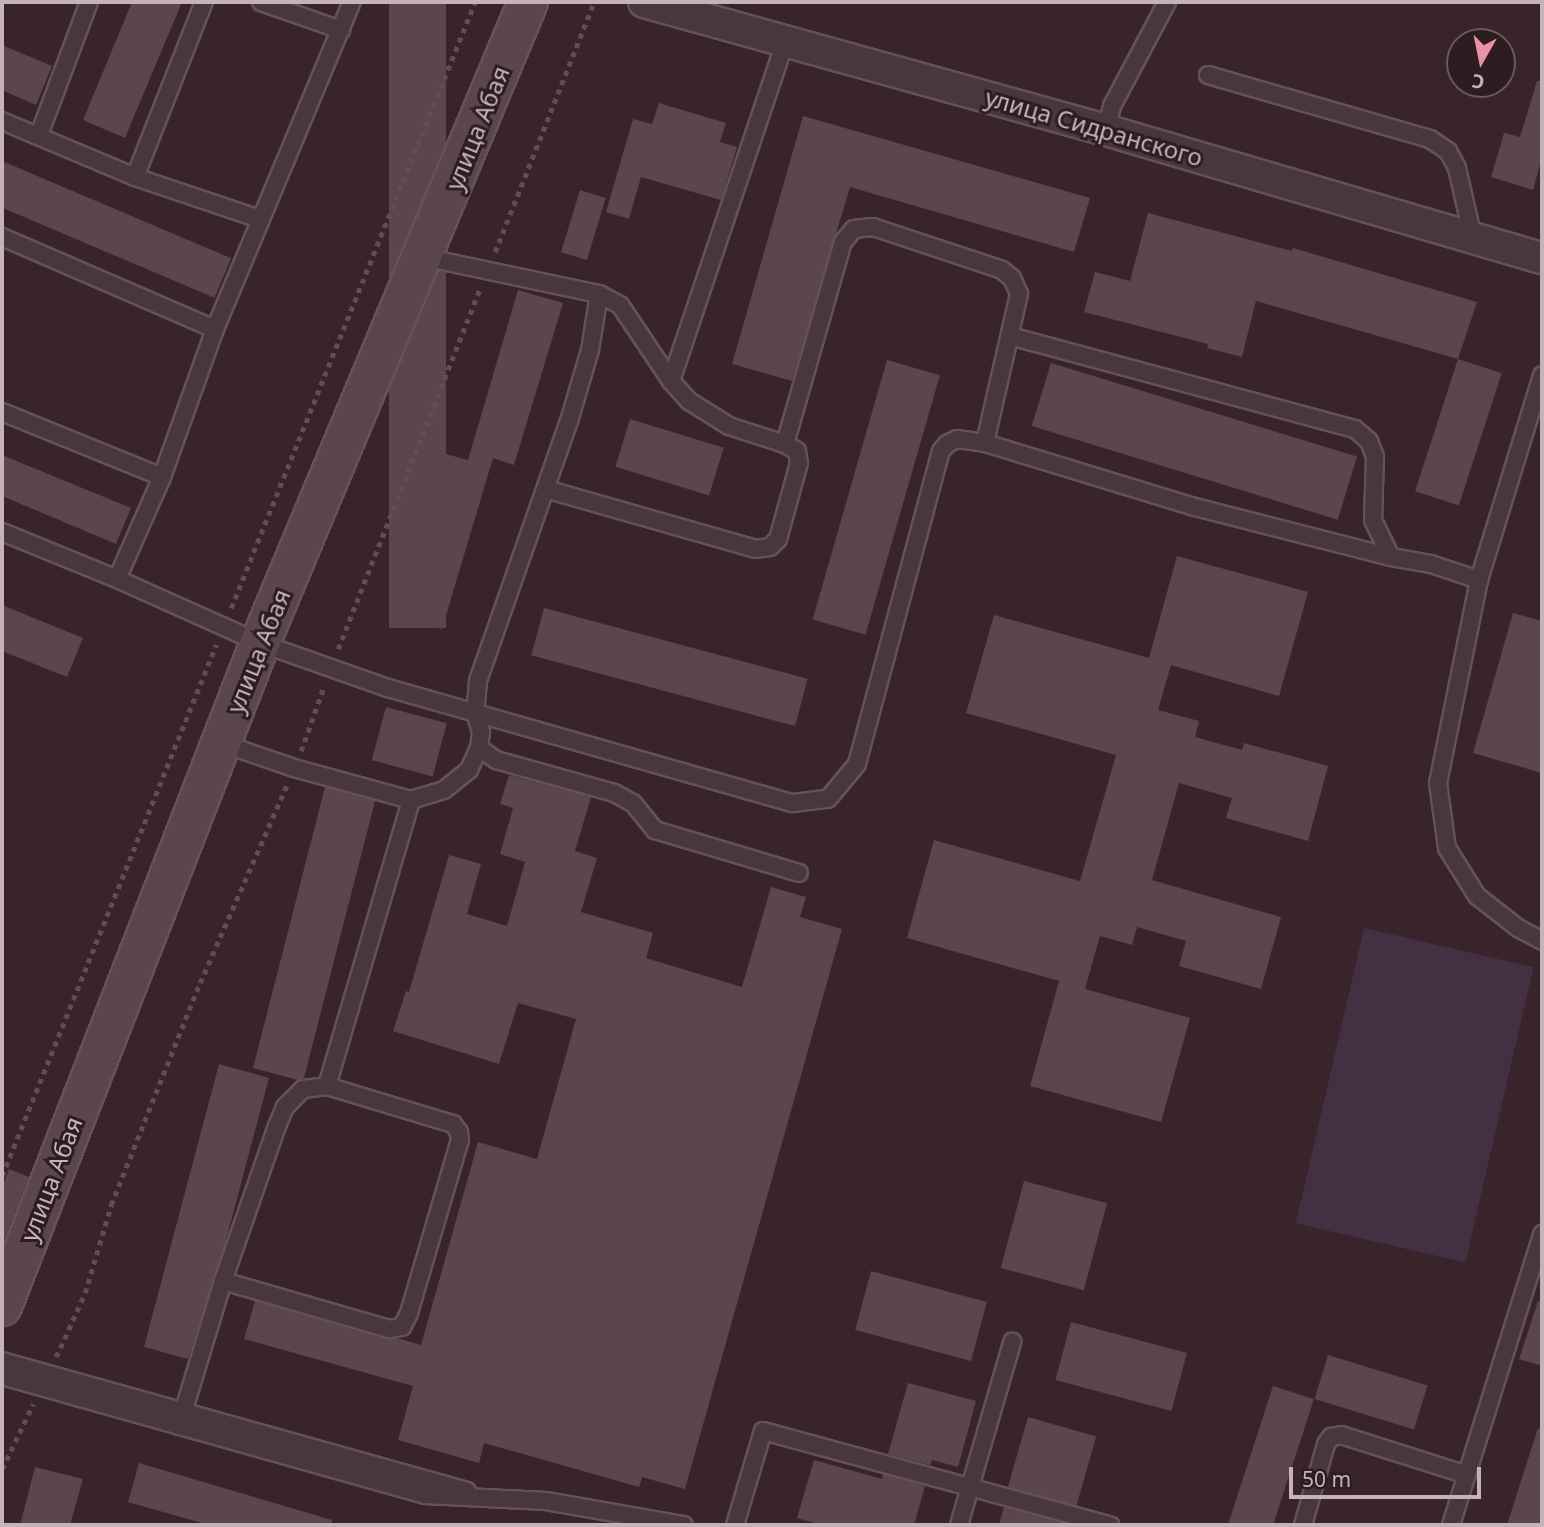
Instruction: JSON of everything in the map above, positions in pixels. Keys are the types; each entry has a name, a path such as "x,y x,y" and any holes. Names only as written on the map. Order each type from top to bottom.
{"street":[{"name":"улица Абая","path":"2,1307 260,643 528,2"},
{"name":"улица Сидранского","path":"644,2 1107,130 1542,258"}],"lane":[{"path":"39,135 89,2"},
{"path":"135,177 204,2"},
{"path":"261,2 341,30"},
{"path":"117,579 162,477 215,329 352,2"},
{"path":"1107,130 1112,106 1167,2"},
{"path":"671,381 785,43"},
{"path":"1208,75 1430,139 1448,151 1457,168 1473,238"},
{"path":"2,121 135,177 260,219"},
{"path":"785,444 843,242 854,229 873,227 1002,270 1012,278 1019,294 985,443"},
{"path":"2,237 215,329"},
{"path":"423,257 599,294 620,305 671,381 689,401 729,426 785,444 797,451 799,463 778,539 770,547 756,549 545,489"},
{"path":"221,743 294,768 411,800 444,790 469,770 479,748 481,732 475,713 478,681 590,350 599,294"},
{"path":"1010,336 1355,429 1369,441 1375,457 1373,520 1391,557"},
{"path":"1542,375 1479,580 1438,783 1447,848 1477,896 1518,928 1542,942"},
{"path":"2,412 162,477"},
{"path":"2,532 117,579 260,643 388,688 793,803 828,799 857,764 941,451 957,439 985,443 1191,506 1391,557 1431,564 1479,580"},
{"path":"479,748 496,760 614,793 633,803 655,830 799,873"},
{"path":"327,1086 411,800"},
{"path":"181,1419 223,1281 285,1107 303,1089 327,1086 453,1124 459,1132 460,1140 402,1327 389,1329 223,1281"},
{"path":"1451,1525 1542,1234"},
{"path":"959,1525 1012,1342"},
{"path":"2,1361 181,1419"},
{"path":"2,1376 483,1496 546,1501 684,1525"},
{"path":"735,1525 763,1431 1110,1525"},
{"path":"1303,1525 1331,1437 1341,1435 1467,1475"}],"path":[{"path":"2,1176 475,2"},
{"path":"2,1469 41,1387"}],"shaded area":[{"path":"1364,928 1534,967 1465,1262 1296,1223"}],"building":[{"path":"132,2 182,2 125,138 83,120"},
{"path":"389,2 446,2 446,628 389,628"},
{"path":"2,45 52,66 36,105 2,90"},
{"path":"1537,81 1542,81 1542,157 1533,190 1491,177 1504,133 1520,137"},
{"path":"659,103 726,123 720,142 737,147 721,200 641,177 629,219 606,212 633,119 652,124"},
{"path":"803,116 1090,198 1074,252 850,187 792,381 732,364"},
{"path":"2,161 231,258 214,298 2,208"},
{"path":"580,190 606,198 587,260 561,252"},
{"path":"1148,213 1292,251 1293,248 1477,302 1458,359 1256,301 1242,357 1207,348 1208,344 1084,312 1095,272 1130,281"},
{"path":"518,290 563,303 514,465 493,458 442,629 398,616 446,454 468,460"},
{"path":"1458,359 1502,373 1459,505 1415,491"},
{"path":"887,360 940,375 865,635 813,620"},
{"path":"1051,363 1357,457 1338,520 1032,426"},
{"path":"630,419 724,448 709,495 615,467"},
{"path":"2,455 131,508 116,544 2,496"},
{"path":"1177,556 1308,592 1279,696 1171,665 1158,710 1199,721 1195,737 1242,750 1244,743 1328,766 1308,841 1226,818 1232,798 1179,783 1152,880 1281,917 1261,989 1179,966 1186,941 1137,927 1132,945 1100,936 1085,989 1190,1018 1161,1122 1030,1086 1059,981 907,938 934,840 1080,881 1116,755 966,713 994,615 1149,658"},
{"path":"2,605 83,638 67,677 2,651"},
{"path":"544,608 808,679 795,726 531,655"},
{"path":"1513,613 1542,621 1542,773 1473,753"},
{"path":"386,707 447,723 433,776 372,760"},
{"path":"509,775 591,797 575,851 597,858 581,912 653,933 646,958 742,987 771,887 806,897 800,917 842,929 685,1489 642,1477 639,1487 484,1443 479,1463 398,1440 413,1386 244,1339 255,1301 386,1339 397,1338 421,1345 478,1142 537,1159 576,1019 518,1003 499,1064 393,1031 406,991 409,992 449,855 481,864 467,914 507,926 525,862 500,854 513,808 500,804"},
{"path":"325,787 375,801 304,1078 298,1080 253,1068"},
{"path":"219,1064 269,1078 225,1244 188,1359 144,1347"},
{"path":"9,1169 29,1177 2,1246 2,1188"},
{"path":"1024,1181 1107,1203 1084,1290 1001,1268"},
{"path":"871,1271 987,1302 971,1361 855,1330"},
{"path":"1538,1301 1542,1302 1542,1366 1519,1359"},
{"path":"1071,1322 1187,1353 1171,1411 1055,1380"},
{"path":"1328,1355 1427,1385 1414,1429 1315,1399"},
{"path":"908,1383 976,1401 958,1467 932,1460 930,1465 888,1454"},
{"path":"1273,1386 1314,1399 1273,1525 1228,1524"},
{"path":"1028,1417 1096,1437 1076,1507 1008,1487"},
{"path":"1538,1428 1542,1429 1542,1525 1507,1525"},
{"path":"814,1460 882,1479 883,1474 925,1486 914,1525 823,1525 797,1518"},
{"path":"139,1463 332,1520 331,1525 209,1525 128,1502"},
{"path":"35,1467 83,1479 70,1525 20,1525"},
{"path":"1004,1507 1071,1525 999,1525"}]}
